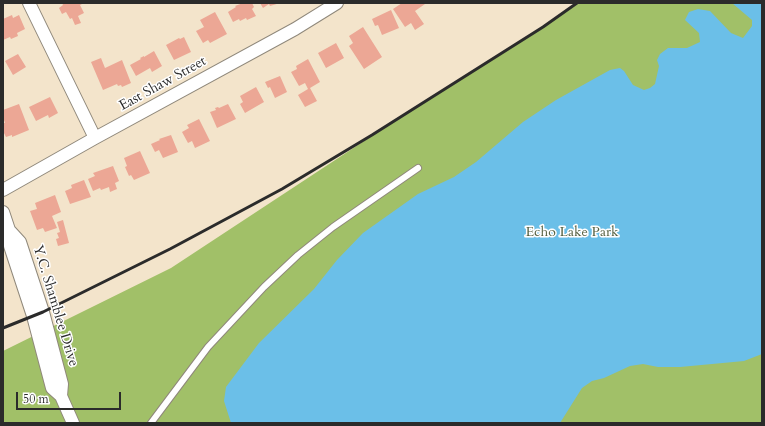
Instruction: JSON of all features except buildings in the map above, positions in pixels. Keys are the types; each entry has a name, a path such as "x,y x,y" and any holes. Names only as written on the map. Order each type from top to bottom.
{"street":[{"path":"29,3 95,138"},
{"name":"East Shaw Street","path":"3,190 295,29 337,3"},
{"name":"Y.C. Shamblee Drive","path":"3,212 9,230 20,242 43,312 62,384 61,396 72,423"}],"lane":[{"path":"151,423 208,347 264,287 298,255 333,227 418,168"}],"green space":[{"name":"Echo Lake Park","path":"579,3 762,3 762,423 3,423 3,351 171,268 396,120"}],"water":[{"name":"Echo Lake Park","path":"732,3 762,3 762,354 744,361 680,367 658,367 643,364 630,366 604,378 592,381 582,388 560,423 231,423 224,401 226,387 259,343 314,289 337,260 363,233 418,194 454,177 476,162 523,122 556,100 610,70 620,68 624,71 633,85 644,90 650,88 655,84 659,66 657,60 660,54 668,48 687,48 700,42 699,33 685,20 689,12 698,9 710,11 731,33 743,38 752,26 752,20"}],"railway":[{"path":"3,328 43,312 170,249 282,189 372,135 543,27 577,3"}]}
